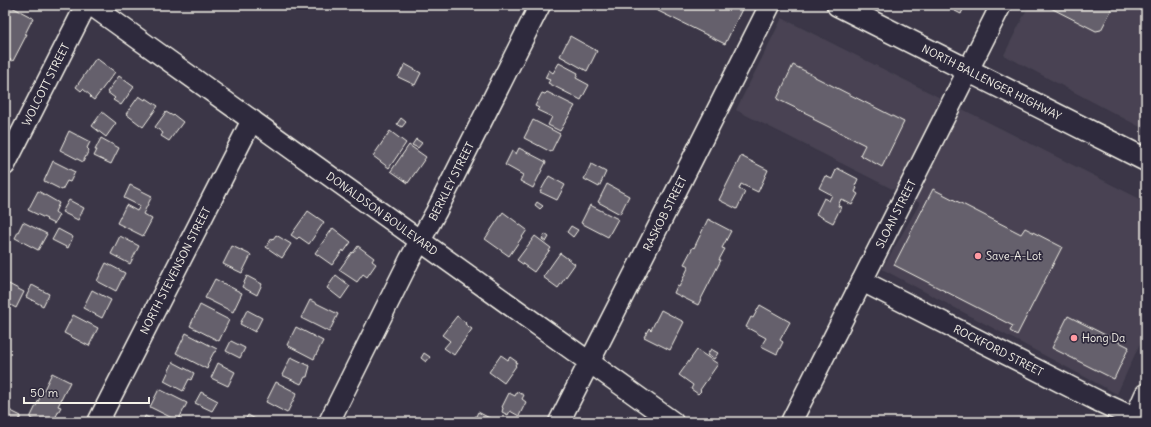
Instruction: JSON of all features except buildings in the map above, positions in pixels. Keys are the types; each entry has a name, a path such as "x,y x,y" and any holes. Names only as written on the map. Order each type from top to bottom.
{"main road":[{"name":"NORTH BALLENGER HIGHWAY","path":"838,5 1146,160"},
{"path":"1134,420 1146,395"}],"street":[{"name":"WOLCOTT STREET","path":"5,165 86,5"},
{"name":"DONALDSON BOULEVARD","path":"91,5 673,422"},
{"name":"BERKLEY STREET","path":"328,422 540,5"},
{"name":"RASKOB STREET","path":"559,422 770,5"},
{"name":"SLOAN STREET","path":"791,422 1001,5"},
{"name":"NORTH STEVENSON STREET","path":"98,422 252,120"},
{"name":"ROCKFORD STREET","path":"862,281 1134,420"}],"shaded area":[{"path":"1029,5 1146,5 1146,130 1004,55"},
{"path":"782,18 1146,202 1146,330 1117,394 882,269 920,203 736,110"}],"place":[{"name":"Save-A-Lot","path":"978,256"},
{"name":"Hong Da","path":"1074,338"}]}
